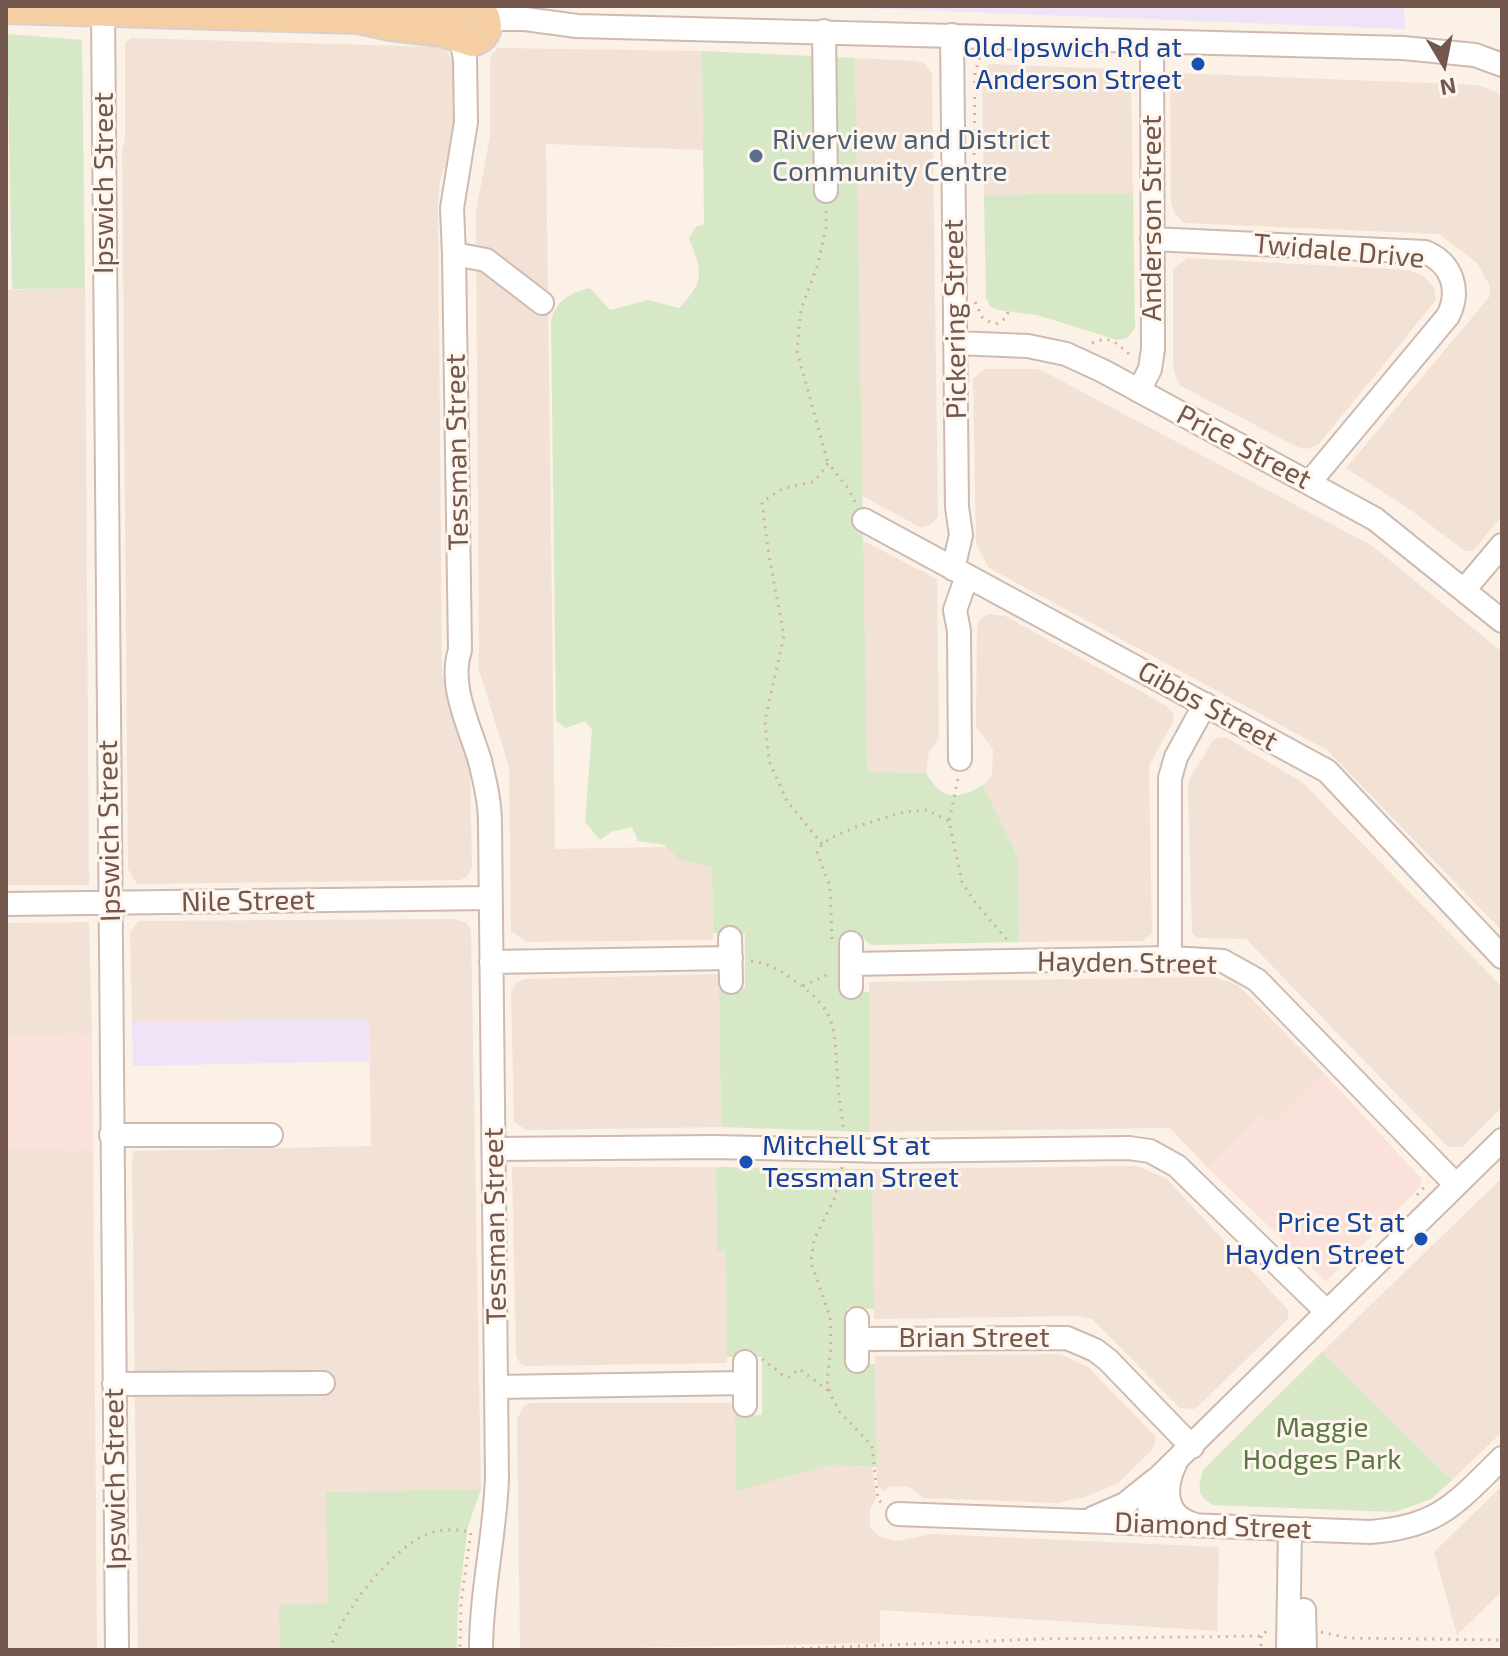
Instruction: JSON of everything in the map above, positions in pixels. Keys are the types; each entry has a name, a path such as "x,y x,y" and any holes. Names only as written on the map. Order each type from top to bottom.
{"main road":[{"path":"6,9 359,19 471,29"}],"street":[{"name":"Ipswich Street","path":"103,12 117,1650"},
{"path":"471,29 577,26 607,16 824,31 1403,48 1475,55 1502,65"},
{"name":"Tessman Street","path":"471,29 477,59 474,145 454,254 460,650 455,665 490,800 496,1515 482,1614 481,1650"},
{"path":"824,31 826,191"},
{"name":"Pickering Street","path":"952,35 957,507 961,535 960,759"},
{"name":"Anderson Street","path":"1139,391 1150,369 1153,349 1152,42"},
{"name":"Twidale Drive","path":"1152,239 1425,252 1441,260 1448,269 1455,290 1448,316 1309,483"},
{"path":"454,254 486,260 542,303"},
{"name":"Price Street","path":"955,343 1028,346 1066,354 1139,391 1375,519 1502,621"},
{"name":"Gibbs Street","path":"864,520 1327,771 1502,957"},
{"path":"1464,590 1502,545"},
{"path":"1170,958 1170,778 1176,757 1205,704"},
{"name":"Nile Street","path":"6,904 490,898"},
{"path":"491,962 731,948 731,982"},
{"name":"Hayden Street","path":"844,963 1170,958 1223,961 1257,980 1456,1185"},
{"path":"111,1135 271,1135"},
{"path":"1165,1517 1150,1513 1152,1485 1502,1140"},
{"path":"494,1149 715,1147 887,1151 1129,1148 1150,1151 1177,1166 1327,1312"},
{"name":"Brian Street","path":"857,1340 1067,1338 1095,1350 1108,1360 1176,1461"},
{"path":"114,1384 323,1383"},
{"path":"496,1387 745,1383"},
{"name":"Diamond Street","path":"898,1514 1085,1521 1165,1517 1198,1525 1370,1532 1423,1523 1451,1507 1502,1458"},
{"path":"1085,1521 1118,1508 1176,1461"},
{"path":"1288,1650 1298,1529"},
{"path":"1298,1529 1305,1650"}],"path":[{"path":"973,165 975,73 980,56"},
{"path":"826,191 826,227 817,267 801,309 797,351 828,463 848,488 864,520"},
{"path":"974,298 982,317 993,327 1007,327"},
{"path":"993,327 1006,318 1010,307"},
{"path":"1084,343 1105,338 1113,340 1134,358"},
{"path":"822,844 787,801 769,761 765,721 784,636 762,502 782,489 815,481 828,463"},
{"path":"960,759 949,821 962,882 1012,946"},
{"path":"803,986 844,963 830,923 830,886 817,853 822,844 861,825 904,812 927,810 949,821"},
{"path":"731,948 784,972 819,1001 836,1037 844,1140"},
{"path":"745,1383 750,1359 765,1360 789,1377 799,1369 829,1391"},
{"path":"330,1650 343,1618 386,1566 415,1540 448,1529 471,1532 461,1602 460,1650"},
{"path":"762,1650 1039,1639 1261,1636 1269,1629"},
{"path":"1319,1631 1348,1638 1502,1640"},
{"path":"1261,1636 1261,1650"}],"shaded area":[{"path":"1404,6 1405,29 863,8"},
{"path":"131,38 437,47 446,50 453,61 453,133 438,199 442,673 470,769 472,867 461,880 137,884 128,869 122,150 125,140 125,43"},
{"path":"498,48 702,51 703,150 546,144 555,849 712,846 713,940 526,942 511,931 509,767 479,670 476,212 490,136 490,61"},
{"path":"855,58 916,61 925,64 932,74 938,517 930,525 920,527 861,495"},
{"path":"989,64 1116,69 1124,72 1131,84 1133,193 984,195 982,71"},
{"path":"1177,73 1477,85 1502,97 1502,516 1473,551 1465,551 1412,511 1346,468 1490,296 1489,284 1477,263 1439,234 1184,223 1171,204 1170,84"},
{"path":"1187,258 1409,270 1425,277 1434,288 1436,300 1319,444 1307,449 1297,447 1181,386 1173,366 1173,269"},
{"path":"85,288 89,885 6,885 6,290"},
{"path":"984,369 1039,369 1371,545 1502,652 1502,931 1327,750 989,568 976,544 973,379"},
{"path":"862,540 937,579 939,738 929,752 926,773 867,772"},
{"path":"989,614 1005,616 1165,705 1173,713 1174,720 1149,766 1152,933 1143,941 1019,942 1018,857 983,785 992,776 993,750 976,726 977,627 981,618"},
{"path":"1225,737 1302,782 1502,987 1502,1107 1462,1147 1448,1147 1246,939 1197,938 1192,933 1188,789 1190,778 1214,739"},
{"path":"454,919 466,923 471,930 481,1489 327,1492 328,1604 280,1605 280,1650 138,1650 134,1151 371,1146 369,1019 132,1022 130,932 139,921"},
{"path":"89,922 92,1034 6,1036 6,923"},
{"path":"719,974 721,1127 526,1130 514,1122 511,991 517,982 524,979"},
{"path":"1213,977 1238,985 1324,1073 1271,1124 1261,1116 1208,1168 1170,1128 869,1132 869,982"},
{"path":"369,1019 369,1061 133,1066 132,1022"},
{"path":"92,1034 93,1150 6,1148 6,1036"},
{"path":"1324,1073 1421,1178 1420,1187 1326,1281 1208,1168 1262,1115 1271,1124"},
{"path":"6,1148 93,1150 97,1650 6,1650"},
{"path":"1136,1166 1166,1178 1289,1311 1287,1320 1195,1409 1180,1408 1092,1319 1079,1316 874,1319 872,1169"},
{"path":"512,1167 716,1167 717,1250 726,1251 727,1363 526,1366 520,1363 516,1356"},
{"path":"1502,1178 1502,1432 1452,1480 1322,1352"},
{"path":"1060,1354 1088,1367 1156,1437 1153,1449 1118,1483 1085,1497 1057,1503 923,1498 909,1487 890,1486 883,1492 877,1484 875,1356"},
{"path":"530,1403 735,1403 736,1490 828,1465 872,1467 876,1497 870,1510 870,1528 880,1537 898,1541 931,1534 1219,1547 1217,1631 880,1610 880,1643 520,1650 517,1419 523,1407"},
{"path":"1502,1486 1502,1591 1457,1635 1434,1552"}],"green space":[{"path":"7,34 82,40 85,288 12,289"},
{"path":"702,51 855,58 867,772 926,773 938,789 950,795 965,794 983,785 1018,857 1019,942 871,945 860,935 839,936 842,992 869,992 869,1132 721,1127 719,989 745,988 745,934 713,933 712,867 680,860 665,845 638,841 632,827 611,832 600,840 585,822 592,730 585,721 566,728 556,721 551,320 566,298 590,288 610,310 648,300 679,308 694,290 699,268 689,238 696,227 704,224"},
{"path":"1133,193 1135,328 1127,338 1117,340 1037,315 991,307 986,298 984,195"},
{"path":"716,1167 872,1169 874,1309 847,1308 847,1364 875,1364 877,1467 828,1465 736,1491 735,1415 762,1415 762,1357 727,1357 726,1251 717,1251"},
{"name":"Maggie Hodges Park","path":"1322,1352 1452,1480 1431,1499 1395,1512 1213,1505 1207,1501 1200,1490 1203,1470"},
{"path":"481,1489 468,1526 458,1604 457,1650 280,1650 279,1605 328,1603 326,1492"}],"place":[{"name":"Old Ipswich Rd at Anderson Street","path":"1198,64"},
{"name":"Riverview and District Community Centre","path":"756,156"},
{"name":"Mitchell St at Tessman Street","path":"746,1162"},
{"name":"Price St at Hayden Street","path":"1421,1239"}]}
